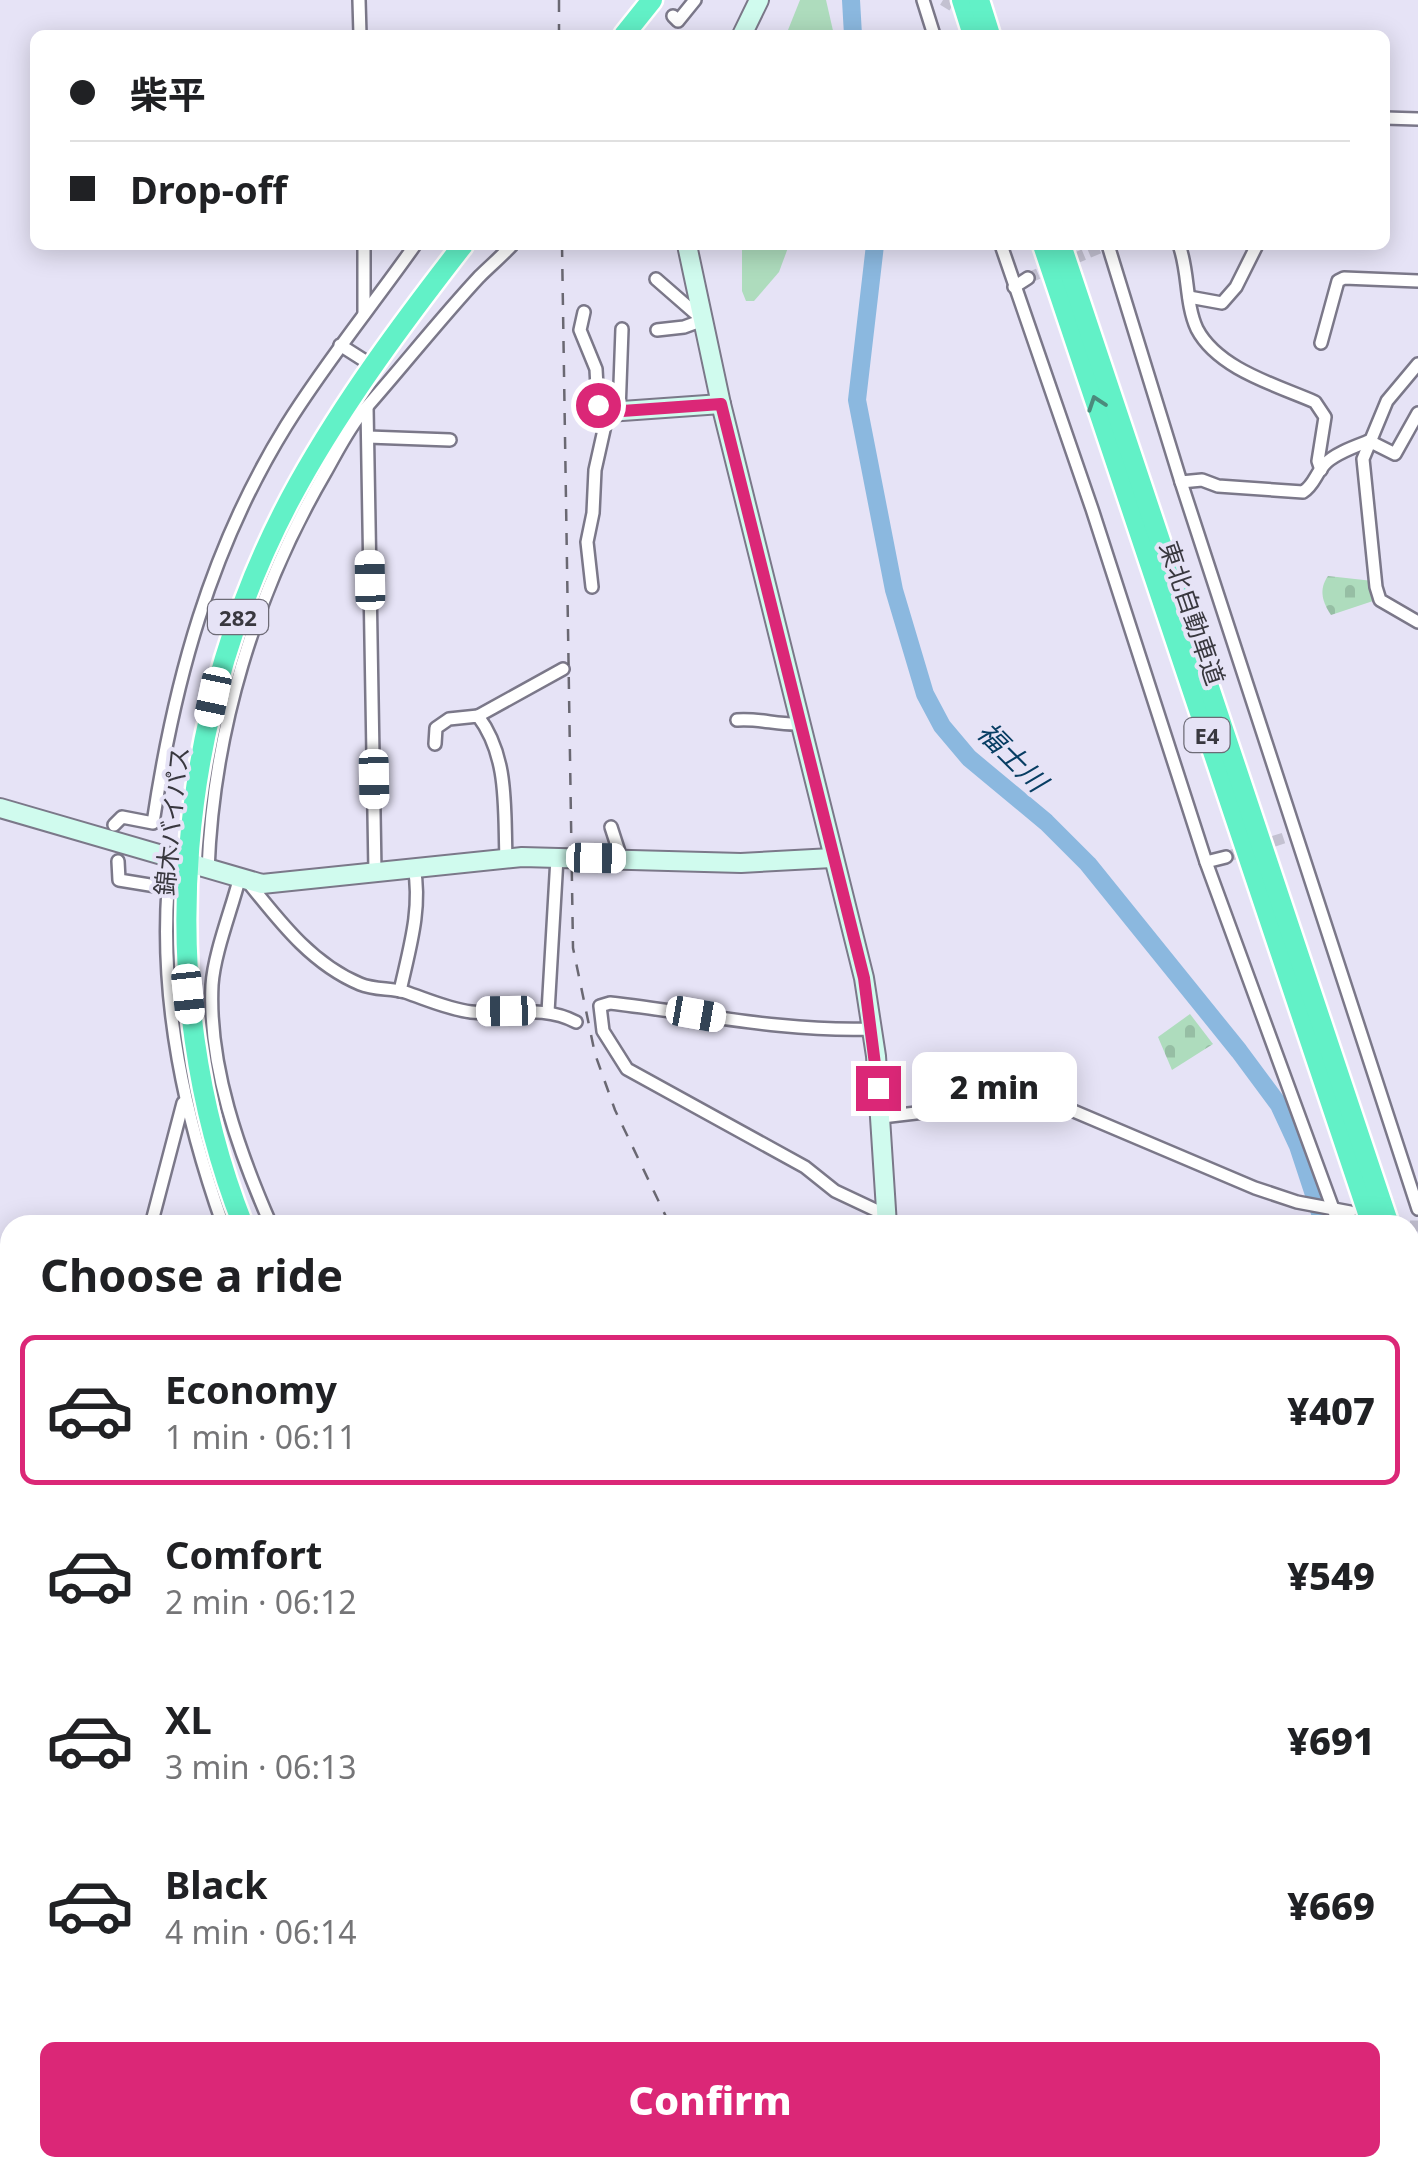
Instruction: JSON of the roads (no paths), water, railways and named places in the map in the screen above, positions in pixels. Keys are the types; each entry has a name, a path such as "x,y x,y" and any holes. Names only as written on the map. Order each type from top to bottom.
{"highway":[{"path":"628,30 652,0"},
{"path":"962,0 972,30"},
{"path":"979,0 988,30"},
{"name":"錦木バイパス","path":"240,1215 214,1131 192,1025 186,960 199,868 193,805 202,749 227,648 261,559 287,506 361,400 373,366 459,250"},
{"name":"東北自動車道","path":"1045,250 1369,1215"},
{"name":"東北自動車道","path":"1064,250 1386,1215"}],"street":[{"path":"360,0 360,30"},
{"path":"673,16 678,21 695,0"},
{"path":"744,30 758,0"},
{"path":"923,0 932,30"},
{"path":"1390,118 1418,119"},
{"path":"364,250 364,314"},
{"path":"114,825 122,817 153,823 176,690 212,576 263,465 340,345 410,250"},
{"path":"375,872 368,437 361,400 374,402 478,277 507,250"},
{"path":"688,250 721,404 864,978 882,1117 887,1215"},
{"path":"1003,250 1206,862 1335,1215"},
{"path":"1109,250 1293,836 1418,1209"},
{"path":"1180,250 1198,330 1233,365 1314,402 1323,411 1318,460 1321,470"},
{"path":"1189,297 1222,302 1236,287 1254,250"},
{"path":"1014,287 1028,278"},
{"path":"656,279 703,320"},
{"path":"1321,343 1338,281 1418,280"},
{"path":"584,312 580,330 596,369 598,405 613,412 721,404"},
{"path":"656,330 703,320"},
{"path":"592,588 587,542 595,470 613,412 622,328"},
{"path":"340,345 373,366"},
{"path":"1418,364 1386,401 1363,459 1380,600 1418,622"},
{"path":"1369,441 1396,454 1418,413"},
{"path":"368,437 450,440"},
{"path":"1181,482 1202,480 1218,486 1303,492 1310,488 1324,464 1369,441"},
{"path":"435,744 436,728 449,720 478,716 562,669"},
{"path":"478,716 492,735 499,759 506,858"},
{"path":"737,720 800,724"},
{"path":"0,808 262,884 506,858 741,863 832,858"},
{"path":"611,827 621,858"},
{"path":"1206,862 1226,857"},
{"path":"548,1012 557,858"},
{"path":"118,861 119,880 168,888 170,994 185,1098 219,1215"},
{"path":"400,991 416,917 418,885 414,868"},
{"path":"244,881 286,930 330,970 364,986 400,991 471,1012 548,1012 576,1022"},
{"path":"244,881 212,981 212,1006 230,1110 267,1215"},
{"path":"872,1029 749,1024 670,1010 610,1003 600,1006 603,1031 628,1069 805,1167 835,1191 878,1215"},
{"path":"154,1215 185,1098"},
{"path":"882,1117 1018,1101 1064,1107 1298,1202 1350,1212"}],"waterway":[{"name":"福士川","path":"851,0 853,30"},
{"name":"福士川","path":"874,250 857,400 894,590 925,694 942,726 969,758 1046,822 1088,864 1239,1051 1279,1105 1298,1146 1321,1215"}],"tunnel":[{"path":"943,0 964,13"},
{"path":"1028,278 1095,250"},
{"path":"1226,857 1290,836"}],"railway":[{"path":"559,0 559,30"},
{"path":"562,250 573,948 595,1054 615,1110 665,1215"}]}
